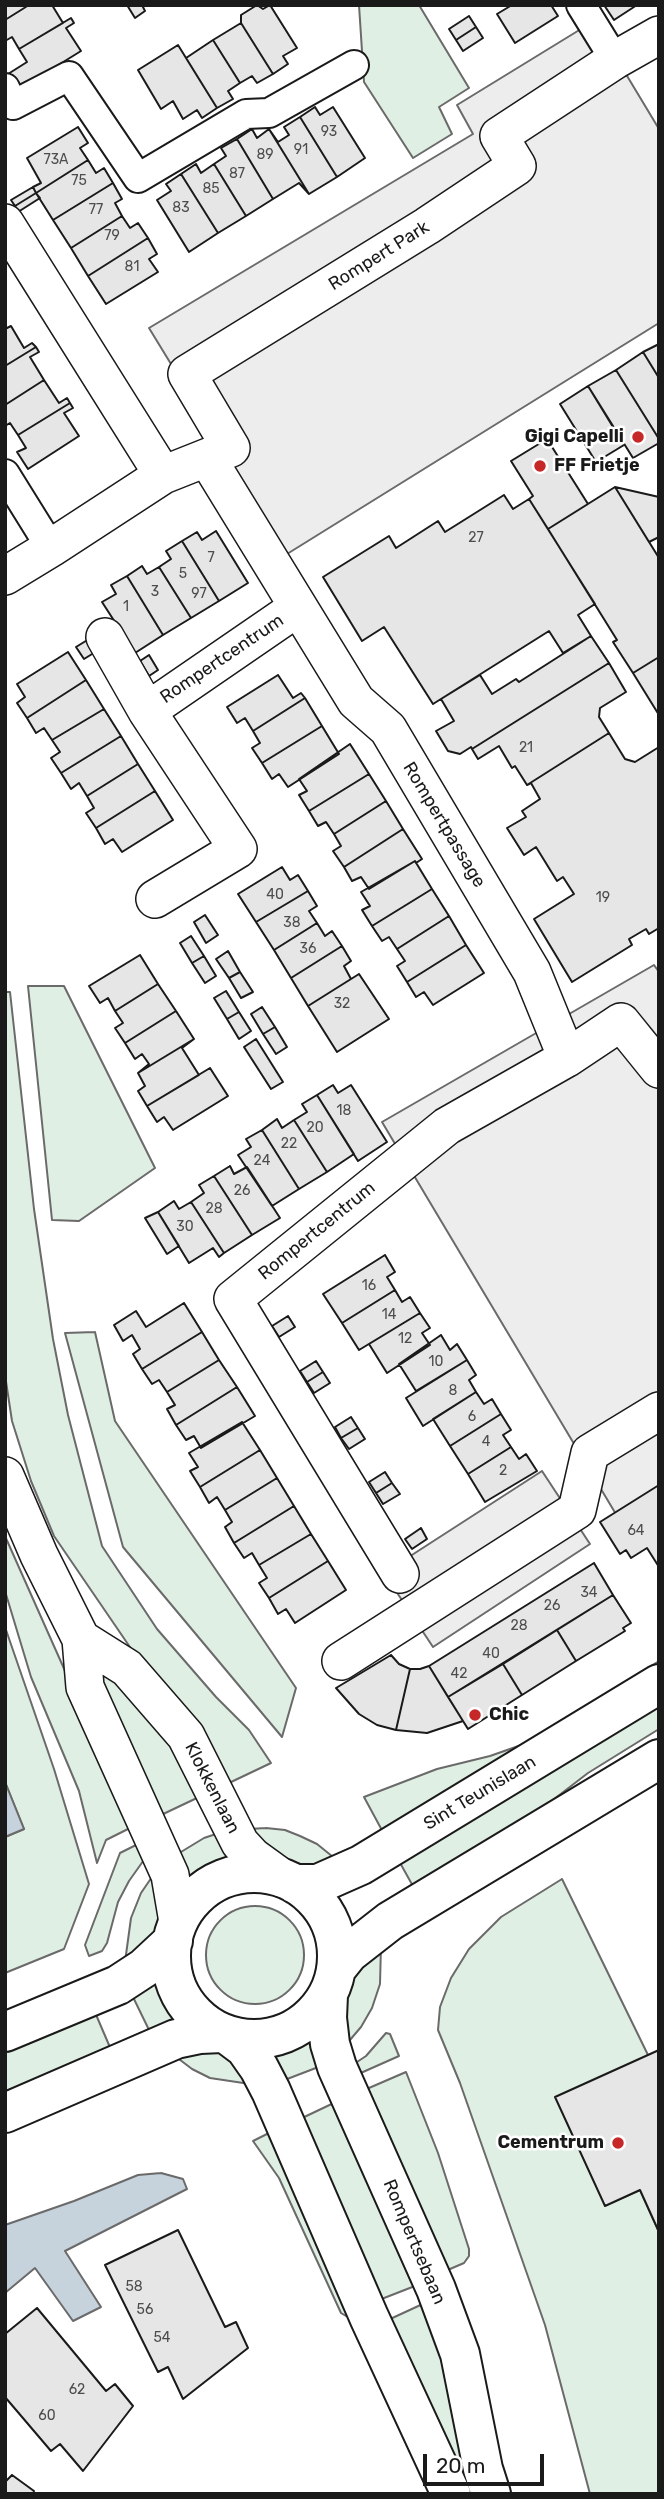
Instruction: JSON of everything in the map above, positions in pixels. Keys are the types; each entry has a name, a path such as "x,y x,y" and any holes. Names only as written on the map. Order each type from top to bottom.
{"street":[{"path":"581,5 615,60"},
{"name":"Rompert Park","path":"5,576 163,474 231,448 187,374 428,226 517,166 499,136 615,60 659,35"},
{"path":"5,88 13,105 69,76 138,178 246,114 269,113 354,65"},
{"path":"5,223 163,474"},
{"path":"207,458 297,608"},
{"path":"5,474 51,548"},
{"name":"Rompertcentrum","path":"147,710 297,608"},
{"name":"Rompertpassage","path":"297,608 356,701 388,729 531,972 567,1058"},
{"name":"Rompertcentrum","path":"105,637 147,710 238,849 155,899"},
{"name":"Rompertcentrum","path":"400,1574 233,1299 447,1126 567,1058 621,1022 659,1069"},
{"path":"341,1661 577,1510 590,1453 659,1411"},
{"path":"5,1476 39,1555 81,1639 85,1687 170,1875 176,1931 172,1969 181,1995 198,2017 245,2048 259,2068 451,2494"},
{"path":"400,1574 424,1606"},
{"name":"Klokkenlaan","path":"81,1639 127,1668 186,1736 240,1843 253,1857 289,1881"},
{"name":"Sint Teunislaan","path":"289,1881 318,1884 361,1865 659,1684"},
{"path":"5,2113 176,2039 200,2034 225,2034 257,2040 286,2033 310,2017 349,1953 390,1921 659,1759"},
{"path":"5,2032 118,1985 144,1968 176,1931 189,1904 204,1890 222,1880 242,1874 263,1873 289,1881 315,1899 329,1919 336,1943 333,1981"},
{"name":"Rompertsebaan","path":"333,1981 327,2018 330,2044 337,2067 436,2289 460,2354 491,2494"}],"green space":[{"path":"359,5 419,5 469,88 439,107 452,134 413,158 364,82"},
{"path":"28,986 64,986 155,1168 79,1221 52,1220"},
{"path":"5,992 10,992 34,1209 53,1339 68,1415 102,1546 157,1629 216,1697 249,1730 271,1763 229,1783 134,1653 54,1536 31,1481 12,1421 5,1375"},
{"path":"95,1332 115,1421 296,1688 282,1737 123,1547 65,1333"},
{"path":"5,1536 134,1826 106,1840 97,1863 79,1791 31,1677 5,1591"},
{"path":"5,1627 54,1769 89,1884 64,1949 5,1973 5,1837 24,1829 5,1782"},
{"path":"659,1661 659,1667 384,1834 364,1797 437,1769 490,1756 527,1743"},
{"path":"102,1676 112,1676 168,1741 199,1797 159,1816 100,1686"},
{"path":"659,1700 659,1729 588,1773 519,1826 414,1888 399,1861"},
{"path":"249,1829 285,1830 300,1836 317,1844 338,1861 327,1865 290,1862 278,1856"},
{"path":"216,1834 227,1858 187,1879 176,1855"},
{"path":"140,1843 146,1857 118,1902 107,1943 102,1951 89,1956 85,1945 120,1853"},
{"path":"154,1874 161,1912 157,1928 144,1946 125,1962 131,1918 141,1893"},
{"path":"562,1879 648,2055 606,2205 640,2190 659,2232 659,2494 590,2494 545,2325 460,2083 438,2030 440,2007 451,1978 469,1949 501,1917"},
{"path":"255,1906 274,1910 290,1920 300,1936 304,1955 300,1974 290,1990 274,2000 255,2004 236,2000 220,1990 210,1974 206,1955 210,1936 220,1920 236,1910"},
{"path":"381,1945 380,1984 372,2008 361,2027 344,2047 343,2010 354,1974"},
{"path":"156,1983 176,2023 151,2034 132,1995"},
{"path":"94,2010 112,2052 5,2098 5,2046"},
{"path":"386,2033 390,2034 399,2056 354,2076 351,2066 366,2056"},
{"path":"310,2040 321,2066 282,2081 270,2055 285,2053"},
{"path":"209,2050 222,2054 250,2084 210,2078 175,2056"},
{"path":"406,2072 438,2153 469,2249 469,2256 464,2263 443,2272 362,2091"},
{"path":"338,2101 420,2284 379,2300 300,2119"},
{"path":"271,2132 354,2313 346,2316 341,2313 279,2178 253,2141"},
{"path":"427,2302 445,2349 468,2471 464,2477 388,2320"}],"shaded area":[{"path":"594,21 659,129 659,323 287,554 149,328 473,134 457,105"},
{"path":"654,965 659,972 659,1517 629,1536 382,1122"},
{"path":"542,1471 590,1544 433,1647 384,1573"},
{"path":"5,1782 24,1829 5,1837"},
{"path":"161,2173 183,2179 187,2189 65,2251 101,2307 73,2321 35,2268 5,2293 5,2225 138,2175"}],"building":[{"path":"5,5 29,5 5,20"},
{"path":"29,5 52,5 63,23 19,49 12,37 5,41 5,20"},
{"path":"127,5 142,5 145,11 135,18"},
{"path":"257,5 263,9 270,5 297,48 283,56 288,64 273,74 241,23 241,15"},
{"path":"512,5 551,5 558,16 515,43 497,14"},
{"path":"604,5 637,5 614,20"},
{"path":"469,16 476,27 456,40 449,29"},
{"path":"71,18 74,23 66,28 81,51 18,90 8,74 27,62 19,49"},
{"path":"241,23 273,74 257,83 252,76 240,83 213,40"},
{"path":"476,27 483,38 463,51 456,40"},
{"path":"213,40 240,83 228,91 233,99 217,108 186,58"},
{"path":"178,45 217,108 202,118 197,110 183,119 173,101 161,109 138,70"},
{"path":"315,107 320,115 333,107 365,158 337,177 300,117"},
{"path":"300,117 337,177 309,194 269,129 278,142 289,135 284,127"},
{"path":"78,127 88,143 80,148 88,160 36,193 33,187 41,183 27,158"},
{"path":"252,129 257,138 269,129 309,194 299,183 273,199 237,139"},
{"path":"237,139 273,199 246,216 214,164 226,156 221,148"},
{"path":"88,160 96,173 104,168 113,183 53,220 36,193"},
{"path":"196,164 201,173 214,164 246,216 218,233 181,174"},
{"path":"181,174 218,233 189,252 157,200 171,191 166,184"},
{"path":"113,183 122,199 115,203 122,216 71,248 53,220"},
{"path":"33,187 36,193 15,206 11,200"},
{"path":"36,193 40,198 18,212 15,206"},
{"path":"122,216 130,228 138,223 148,238 88,276 71,248"},
{"path":"148,238 157,254 149,259 158,272 106,304 88,276"},
{"path":"11,326 24,348 32,343 36,347 5,366 5,329"},
{"path":"659,344 659,378 643,352"},
{"path":"36,347 39,352 30,357 44,380 5,405 5,366"},
{"path":"643,352 659,378 659,439 616,370"},
{"path":"616,370 659,439 659,443 633,458 588,386"},
{"path":"44,380 59,403 67,398 70,403 18,435 10,423 5,426 5,405"},
{"path":"588,386 624,445 596,462 560,404"},
{"path":"70,403 73,408 64,413 79,436 28,469 17,452 26,448 18,435"},
{"path":"547,439 588,504 548,529 529,499 533,496 511,461"},
{"path":"615,487 659,558 659,657 633,673 613,642 617,640 548,529"},
{"path":"615,487 659,497 659,537 649,542"},
{"path":"504,495 513,509 529,499 595,604 578,615 591,636 563,653 549,631 433,704 384,627 362,641 323,577 389,536 396,548 438,521 445,532"},
{"path":"216,531 248,583 219,601 182,541 197,532 202,540"},
{"path":"182,541 219,601 191,618 159,567 171,559 166,551"},
{"path":"142,566 147,574 159,567 191,618 163,635 127,576"},
{"path":"127,576 163,635 135,653 102,602 116,594 111,585"},
{"path":"591,636 609,663 472,749 471,747 460,754 448,751 436,731 454,721 441,699 480,675 492,694 516,679 519,682"},
{"path":"89,639 97,651 84,659 76,647"},
{"path":"68,652 86,680 27,718 17,703 25,697 17,684"},
{"path":"149,655 158,670 149,676 140,661"},
{"path":"659,657 659,715 633,673"},
{"path":"609,663 626,692 600,708 599,717 609,733 527,785 515,766 512,768 499,746 478,759 472,749"},
{"path":"278,675 293,698 301,693 305,698 253,731 245,718 237,723 227,707"},
{"path":"86,680 104,709 52,740 44,728 36,733 27,718"},
{"path":"305,698 322,726 262,763 252,748 260,743 253,731"},
{"path":"104,709 121,736 61,773 51,758 60,752 52,740"},
{"path":"322,726 339,754 288,787 279,774 272,779 262,763"},
{"path":"609,733 625,759 635,762 659,747 659,928 649,934 646,929 629,939 632,945 572,982 534,919 574,894 563,877 557,881 536,847 524,855 507,828 526,817 522,811 540,799 531,783 527,785"},
{"path":"121,736 138,764 87,796 79,783 71,789 61,773"},
{"path":"350,744 369,774 309,811 299,795 307,791 299,779"},
{"path":"138,764 155,791 96,828 86,813 94,808 87,796"},
{"path":"369,774 386,801 334,834 326,822 318,826 309,811"},
{"path":"155,791 173,820 122,852 113,839 105,844 96,828"},
{"path":"386,801 403,829 344,867 333,851 341,846 334,834"},
{"path":"403,829 422,859 369,889 361,877 352,881 344,867"},
{"path":"415,861 432,889 372,926 362,910 370,906 361,892"},
{"path":"282,867 290,880 298,875 308,891 256,922 238,894"},
{"path":"432,889 449,916 397,949 389,937 382,941 372,926"},
{"path":"308,891 317,906 309,911 317,923 274,950 256,922"},
{"path":"205,915 218,935 206,943 194,922"},
{"path":"449,916 466,945 407,982 397,966 405,961 397,949"},
{"path":"317,923 325,936 332,931 342,946 291,978 274,950"},
{"path":"191,936 204,956 192,963 180,943"},
{"path":"466,945 484,973 433,1005 424,992 416,997 407,982"},
{"path":"342,946 351,961 344,966 351,979 308,1006 291,978"},
{"path":"228,951 240,972 229,978 216,959"},
{"path":"140,955 158,984 115,1011 108,998 100,1003 89,986"},
{"path":"204,956 216,976 205,983 192,963"},
{"path":"240,972 253,992 241,998 229,978"},
{"path":"359,974 389,1019 337,1052 308,1006"},
{"path":"158,984 176,1011 125,1043 115,1028 123,1023 115,1011"},
{"path":"226,991 239,1012 227,1019 214,998"},
{"path":"262,1007 275,1027 263,1034 251,1014"},
{"path":"176,1011 194,1039 138,1073 149,1064 142,1054 135,1059 125,1043"},
{"path":"239,1012 251,1031 239,1039 227,1019"},
{"path":"275,1027 287,1047 276,1054 263,1034"},
{"path":"194,1039 182,1048 199,1075 147,1106 138,1091 145,1086 138,1073"},
{"path":"256,1039 283,1082 271,1089 244,1047"},
{"path":"210,1068 228,1096 173,1130 164,1117 157,1122 147,1106"},
{"path":"333,1085 338,1093 351,1085 387,1142 358,1161 317,1095"},
{"path":"317,1095 354,1154 327,1172 294,1120 307,1112 302,1104"},
{"path":"277,1119 282,1128 294,1120 327,1172 299,1189 262,1130"},
{"path":"262,1130 299,1189 272,1206 238,1155 251,1147 246,1139"},
{"path":"230,1166 234,1174 247,1167 280,1218 252,1235 214,1176"},
{"path":"214,1176 252,1235 224,1253 191,1202 204,1193 199,1185"},
{"path":"174,1201 179,1209 191,1202 224,1253 219,1257 213,1248 189,1263 158,1212"},
{"path":"158,1212 179,1246 167,1254 145,1218"},
{"path":"385,1255 395,1272 387,1277 395,1290 342,1323 323,1294"},
{"path":"395,1290 402,1302 410,1297 420,1313 359,1350 342,1323"},
{"path":"184,1303 202,1332 142,1369 133,1354 140,1349 132,1335 123,1341 114,1325 136,1311 146,1327"},
{"path":"420,1313 430,1328 422,1333 430,1345 387,1373 369,1344"},
{"path":"288,1316 295,1327 279,1337 272,1326"},
{"path":"202,1332 219,1360 167,1392 159,1380 152,1384 142,1369"},
{"path":"441,1335 450,1350 457,1344 467,1360 416,1391 399,1364"},
{"path":"219,1360 237,1387 176,1425 167,1409 175,1405 167,1392"},
{"path":"467,1360 476,1375 469,1380 476,1392 423,1426 406,1398"},
{"path":"316,1361 323,1372 307,1382 300,1371"},
{"path":"323,1372 330,1383 314,1393 307,1382"},
{"path":"237,1387 255,1416 201,1448 194,1436 186,1440 176,1425"},
{"path":"476,1392 484,1404 492,1399 501,1414 450,1446 433,1419"},
{"path":"501,1414 511,1430 503,1435 511,1447 468,1474 450,1446"},
{"path":"351,1417 358,1428 341,1438 335,1427"},
{"path":"242,1422 260,1450 200,1487 190,1471 198,1467 189,1453"},
{"path":"358,1428 365,1439 349,1449 341,1438"},
{"path":"511,1447 519,1459 526,1454 537,1471 485,1502 468,1474"},
{"path":"260,1450 277,1478 225,1510 217,1497 209,1503 200,1487"},
{"path":"385,1472 392,1483 376,1493 369,1482"},
{"path":"277,1478 294,1506 234,1543 225,1527 232,1522 225,1510"},
{"path":"392,1483 400,1494 383,1504 376,1493"},
{"path":"659,1485 659,1567 647,1548 631,1558 626,1550 620,1554 600,1522"},
{"path":"294,1506 311,1534 259,1565 252,1553 244,1558 234,1543"},
{"path":"421,1528 427,1539 412,1549 405,1539"},
{"path":"311,1534 328,1561 269,1598 259,1583 267,1578 259,1565"},
{"path":"328,1561 346,1590 295,1623 286,1609 278,1614 269,1598"},
{"path":"594,1563 613,1595 448,1697 429,1666"},
{"path":"613,1595 631,1623 623,1628 625,1631 576,1661 557,1630"},
{"path":"557,1630 576,1661 522,1695 503,1664"},
{"path":"391,1655 399,1664 410,1669 396,1730 377,1725 359,1714 336,1688"},
{"path":"503,1664 522,1695 468,1729 448,1697"},
{"path":"429,1666 463,1721 427,1733 396,1730 410,1669"},
{"name":"Cementrum","path":"659,2050 659,2232 640,2190 605,2206 555,2097"},
{"path":"178,2230 225,2327 236,2322 248,2348 183,2399 168,2367 158,2372 105,2265"},
{"path":"37,2308 106,2391 115,2384 133,2406 83,2471 60,2444 51,2451 5,2397 5,2334"},
{"path":"12,2475 34,2491 33,2494 5,2494 5,2482"}],"place":[{"name":"Gigi Capelli","path":"638,437"},
{"name":"FF Frietje","path":"540,466"},
{"name":"Chic","path":"475,1715"},
{"name":"Cementrum","path":"618,2143"}]}
